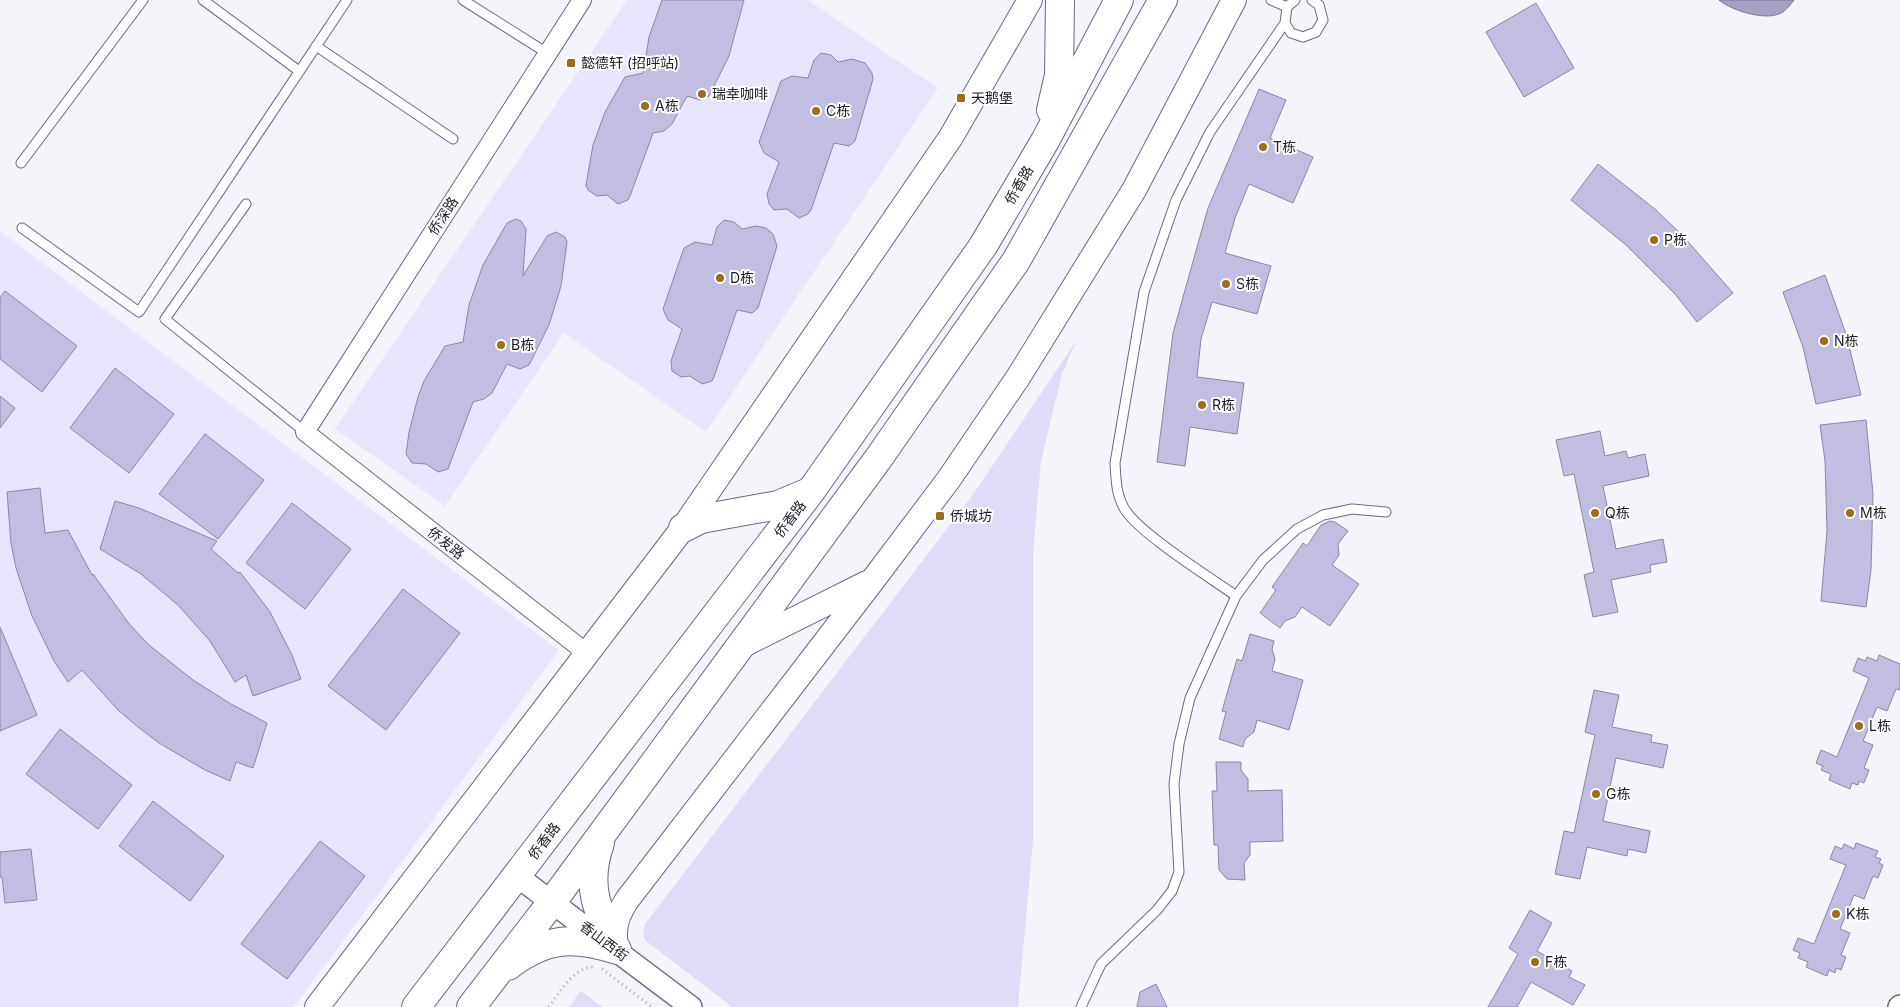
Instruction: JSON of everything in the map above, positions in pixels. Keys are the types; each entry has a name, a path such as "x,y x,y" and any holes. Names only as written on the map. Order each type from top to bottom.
{"main road":[{"path":"317,1007 683,528 951,137 1030,0"},
{"path":"1045,141 1059,75 1060,0"},
{"name":"侨香路","path":"416,1007 811,491 983,246 1045,141 1119,0"},
{"path":"471,1007 552,902 878,459 1016,261 1163,0"},
{"path":"616,950 614,925 618,914 627,900 949,479 1019,376 1089,265 1148,164 1234,0"},
{"path":"683,528 701,519 778,504 811,491"},
{"path":"741,646 873,580"},
{"path":"625,735 657,759"},
{"path":"604,830 594,858 592,888 597,909 616,950"},
{"path":"493,978 536,948 563,940 592,942 616,950"},
{"path":"332,1007 334,983"}],"street":[{"name":"侨深路","path":"304,432 582,0"},
{"name":"侨发路","path":"304,432 588,654"},
{"name":"香山西街","path":"517,876 691,1007"}],"lane":[{"path":"21,163 143,0"},
{"path":"203,0 299,71"},
{"path":"22,228 139,312 347,0"},
{"path":"463,0 547,52"},
{"path":"1272,0 1287,7"},
{"path":"1236,596 1171,550 1141,526 1124,509 1117,490 1115,463 1144,292 1176,200 1210,132 1285,23 1287,7 1295,0"},
{"path":"1285,23 1288,29 1297,36 1310,36 1316,32 1321,27 1323,13 1312,0"},
{"path":"316,46 453,139"},
{"path":"246,204 165,319 304,432"},
{"path":"1081,1007 1101,964 1157,910 1172,891 1179,872 1174,784 1180,744 1190,698 1236,596 1263,560 1297,529 1323,515 1352,509 1386,512"}],"path":[{"path":"549,1007 567,982 589,967 599,967 608,972 652,1007"}],"shaded area":[{"path":"627,0 808,0 938,88 706,432 564,333 445,506 335,429"},
{"path":"1719,0 1794,0 1783,12 1768,16 1750,14 1732,8"},
{"path":"0,231 559,650 294,1007 0,1007"},
{"path":"1076,341 1062,374 1041,461 1033,553 1033,840 1018,1007 732,1007 645,940 643,932 645,924 972,496"},
{"path":"581,991 602,1007 569,1007"}],"building":[{"name":"A栋","path":"662,0 744,0 729,56 709,96 700,100 687,96 672,124 664,131 653,133 630,196 628,200 618,204 607,195 597,196 588,190 586,185 593,145 605,112 625,77 643,73 649,37"},
{"path":"1536,3 1574,68 1524,97 1486,32"},
{"name":"C栋","path":"821,53 831,55 838,62 852,59 865,63 872,73 873,79 855,141 849,146 834,143 811,210 808,214 799,218 787,209 774,210 769,204 767,194 779,162 764,153 759,142 781,81 792,76 808,78 814,60"},
{"path":"1259,89 1286,100 1270,138 1313,157 1293,203 1249,184 1235,218 1225,253 1271,266 1257,314 1212,302 1201,339 1197,377 1244,383 1237,434 1190,427 1185,466 1157,462 1173,333 1208,208"},
{"name":"P栋","path":"1598,164 1656,210 1683,236 1733,293 1697,322 1675,294 1626,245 1571,200"},
{"name":"B栋","path":"516,219 521,221 526,229 523,276 547,236 556,232 565,237 567,242 561,286 549,325 529,365 520,369 507,364 492,393 484,399 473,402 448,469 438,472 426,464 412,463 406,454 409,432 424,381 445,346 463,342 469,305 483,265 507,223"},
{"name":"D栋","path":"724,220 734,222 742,229 756,226 766,228 773,234 777,246 758,308 752,313 737,310 714,377 712,381 702,384 690,376 681,377 672,371 671,361 682,329 668,320 663,309 684,248 695,242 712,245 717,227"},
{"name":"N栋","path":"1825,275 1846,334 1861,395 1816,404 1803,347 1783,292"},
{"path":"5,291 77,346 42,392 0,359 0,297"},
{"path":"115,368 174,414 129,473 70,428"},
{"path":"0,396 15,408 0,428"},
{"name":"M栋","path":"1866,420 1873,494 1871,570 1866,607 1821,601 1827,531 1825,461 1820,425"},
{"name":"Q栋","path":"1600,431 1605,456 1626,451 1628,458 1645,454 1649,476 1603,486 1616,549 1663,539 1667,562 1650,565 1651,572 1611,580 1618,612 1593,617 1584,575 1594,572 1574,474 1564,476 1556,440"},
{"path":"205,434 264,480 218,539 159,494"},
{"path":"40,488 45,533 68,530 92,575 130,625 149,645 193,680 231,704 267,723 253,768 236,762 230,781 205,770 159,743 138,727 118,710 82,670 68,682 54,661 32,616 16,568 11,543 7,492"},
{"path":"115,501 139,508 217,541 211,549 238,573 240,572 270,612 292,655 301,679 253,696 246,675 235,682 210,641 178,605 141,574 100,549"},
{"path":"292,503 351,549 305,609 246,563"},
{"path":"1330,521 1335,522 1348,531 1338,544 1339,555 1332,565 1359,584 1330,626 1302,607 1295,617 1285,621 1280,628 1260,613 1276,590 1272,587 1303,543 1307,546 1321,525"},
{"path":"403,589 460,633 386,730 328,686"},
{"path":"0,627 37,715 0,731"},
{"path":"1250,634 1274,641 1272,649 1275,659 1272,671 1303,680 1289,730 1257,720 1254,732 1245,739 1243,747 1219,739 1226,712 1222,711 1237,659 1242,661"},
{"name":"L栋","path":"1879,655 1900,664 1900,690 1896,689 1887,711 1877,707 1863,741 1873,745 1864,768 1869,770 1864,783 1859,781 1858,785 1852,783 1850,789 1829,780 1831,774 1821,770 1823,766 1816,763 1821,750 1837,757 1869,678 1853,671 1858,658 1865,661 1867,657 1877,661"},
{"name":"G栋","path":"1594,690 1619,695 1612,727 1652,735 1651,742 1668,745 1663,768 1616,758 1603,821 1650,831 1646,853 1628,849 1627,856 1587,847 1580,879 1555,874 1564,831 1574,833 1595,735 1585,732"},
{"path":"60,729 132,785 98,829 26,774"},
{"path":"1216,762 1241,762 1241,770 1248,779 1248,791 1282,790 1283,841 1250,842 1250,855 1244,863 1245,880 1227,879 1219,870 1218,845 1214,845 1212,791 1217,791"},
{"path":"153,801 224,856 190,901 119,846"},
{"path":"320,841 365,876 287,979 241,944"},
{"name":"K栋","path":"1856,843 1878,851 1875,857 1881,859 1879,863 1883,865 1878,878 1873,876 1864,899 1854,895 1840,929 1850,933 1841,955 1846,957 1841,970 1836,968 1835,973 1829,970 1827,976 1806,967 1808,962 1798,958 1800,953 1793,950 1798,938 1814,944 1846,865 1830,859 1835,846 1842,849 1844,844 1854,849"},
{"path":"31,849 37,900 5,903 2,877 0,877 0,852"},
{"name":"F栋","path":"1530,910 1552,923 1537,951 1572,971 1569,977 1585,985 1573,1005 1531,982 1517,1007 1488,1007 1518,954 1509,948"},
{"path":"1156,984 1167,1007 1137,1007 1140,992"}],"place":[{"name":"懿德轩 (招呼站)","path":"571,63"},
{"name":"瑞幸咖啡","path":"702,94"},
{"name":"天鹅堡","path":"961,98"},
{"name":"A栋","path":"645,106"},
{"name":"C栋","path":"816,111"},
{"name":"T栋","path":"1263,147"},
{"name":"P栋","path":"1654,240"},
{"name":"D栋","path":"720,278"},
{"name":"S栋","path":"1226,284"},
{"name":"N栋","path":"1824,341"},
{"name":"B栋","path":"501,345"},
{"name":"R栋","path":"1202,405"},
{"name":"Q栋","path":"1595,513"},
{"name":"M栋","path":"1850,513"},
{"name":"侨城坊","path":"940,516"},
{"name":"L栋","path":"1859,726"},
{"name":"G栋","path":"1596,794"},
{"name":"K栋","path":"1836,914"},
{"name":"F栋","path":"1535,962"}]}
